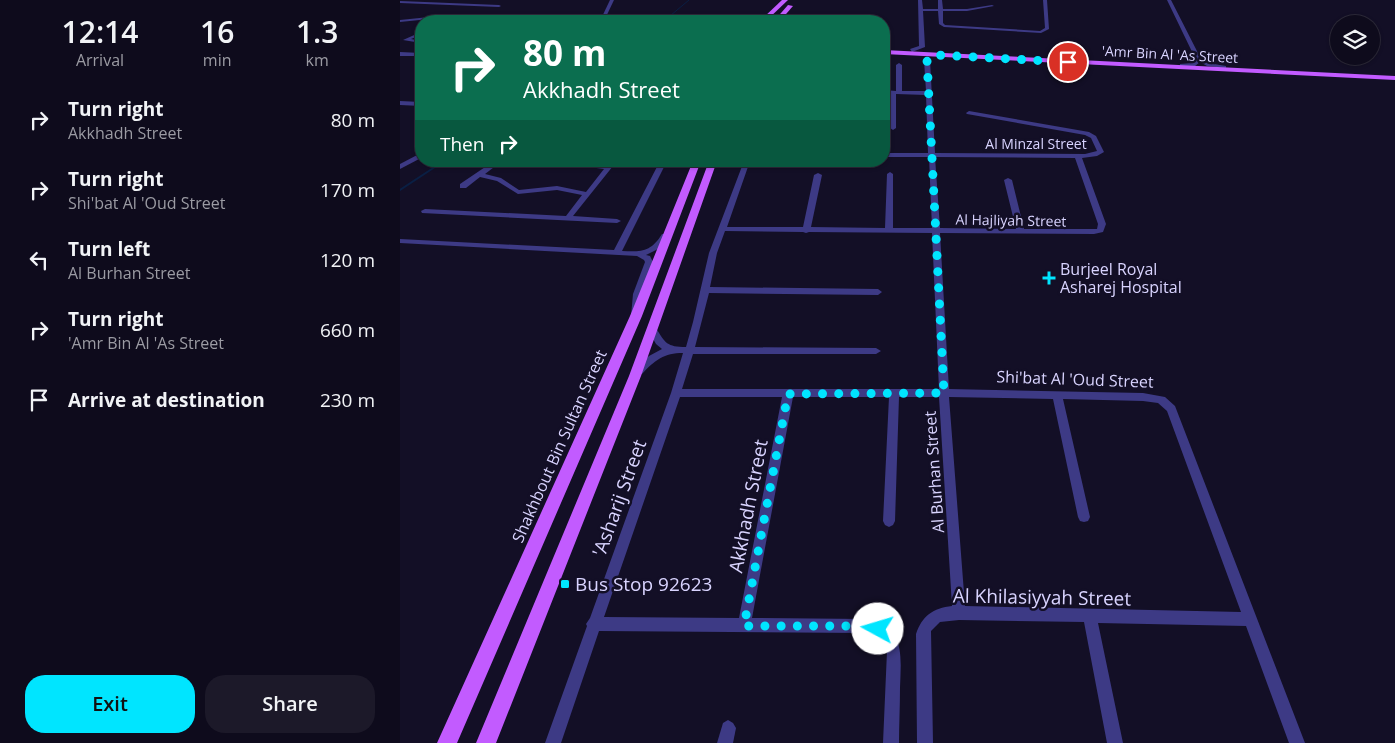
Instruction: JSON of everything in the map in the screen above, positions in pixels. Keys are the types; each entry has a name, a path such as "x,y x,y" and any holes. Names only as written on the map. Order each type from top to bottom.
{"main road":[{"path":"769,15 785,0"},
{"path":"781,15 795,0"},
{"name":"'Amr Bin Al 'As Street","path":"890,50 937,55 1395,76"},
{"name":"'Amr Bin Al 'As Street","path":"912,52 928,56 1182,65 1395,76"},
{"name":"Shakhbout Bin Sultan Street","path":"448,743 636,316 678,213 692,167"},
{"path":"486,743 653,330 711,167"}],"street":[{"path":"605,15 612,0"},
{"path":"920,0 922,47 928,56 937,55"},
{"path":"940,0 941,24 948,27 1041,32 1047,29 1045,0"},
{"path":"1169,0 1199,60 1207,64 1224,67"},
{"path":"400,2 501,4 485,15"},
{"path":"921,10 967,10 992,6"},
{"path":"400,21 415,19"},
{"path":"415,36 405,40 415,41"},
{"path":"912,52 922,47"},
{"path":"400,54 415,55"},
{"path":"400,59 408,55"},
{"name":"Al Burhan Street","path":"928,56 928,92 944,393 960,613"},
{"path":"1182,65 1195,64 1199,60"},
{"path":"893,128 899,65"},
{"path":"890,92 928,92"},
{"path":"400,103 415,104"},
{"name":"Al Minzal Street","path":"890,154 1078,156 1100,154 1101,150 1093,135 1084,132 969,113"},
{"name":"Al Hajliyah Street","path":"722,229 1091,233 1101,228 1102,224 1078,156"},
{"path":"400,167 415,158"},
{"path":"463,186 490,167"},
{"path":"602,167 609,168"},
{"path":"617,252 661,167"},
{"name":"'Asharij Street","path":"553,743 593,624 676,393 705,290 712,252 745,167"},
{"path":"568,218 609,168"},
{"path":"889,230 890,174"},
{"path":"479,175 499,179 512,190 518,192 557,188 587,194"},
{"path":"806,230 818,175"},
{"path":"1008,180 1021,232"},
{"path":"425,211 617,221"},
{"path":"400,241 638,254 648,252 659,246 678,213"},
{"path":"636,316 637,294 649,262 645,257 638,254"},
{"path":"705,290 878,292"},
{"path":"653,330 659,342 670,350"},
{"path":"635,376 652,358 670,350 876,351"},
{"name":"Shi'bat Al 'Oud Street","path":"676,393 944,393 1148,397 1161,400 1170,406 1297,743"},
{"name":"Akkhadh Street","path":"744,626 788,394"},
{"path":"889,521 894,394"},
{"path":"1057,395 1084,517"},
{"name":"Al Khilasiyyah Street","path":"925,743 924,628 935,617 945,613 1250,619"},
{"path":"1090,616 1115,743"},
{"path":"593,624 872,626 884,632 894,651 891,743"}],"waterway":[{"path":"671,15 689,0"},
{"path":"400,190 435,167"}],"place":[{"name":"Burjeel Royal Asharej Hospital","path":"1049,278"},
{"name":"Bus Stop 92623","path":"565,584"}],"route":[{"path":"878,629 872,626 744,626 788,394 944,393 927,60 937,55 1068,62"}]}
